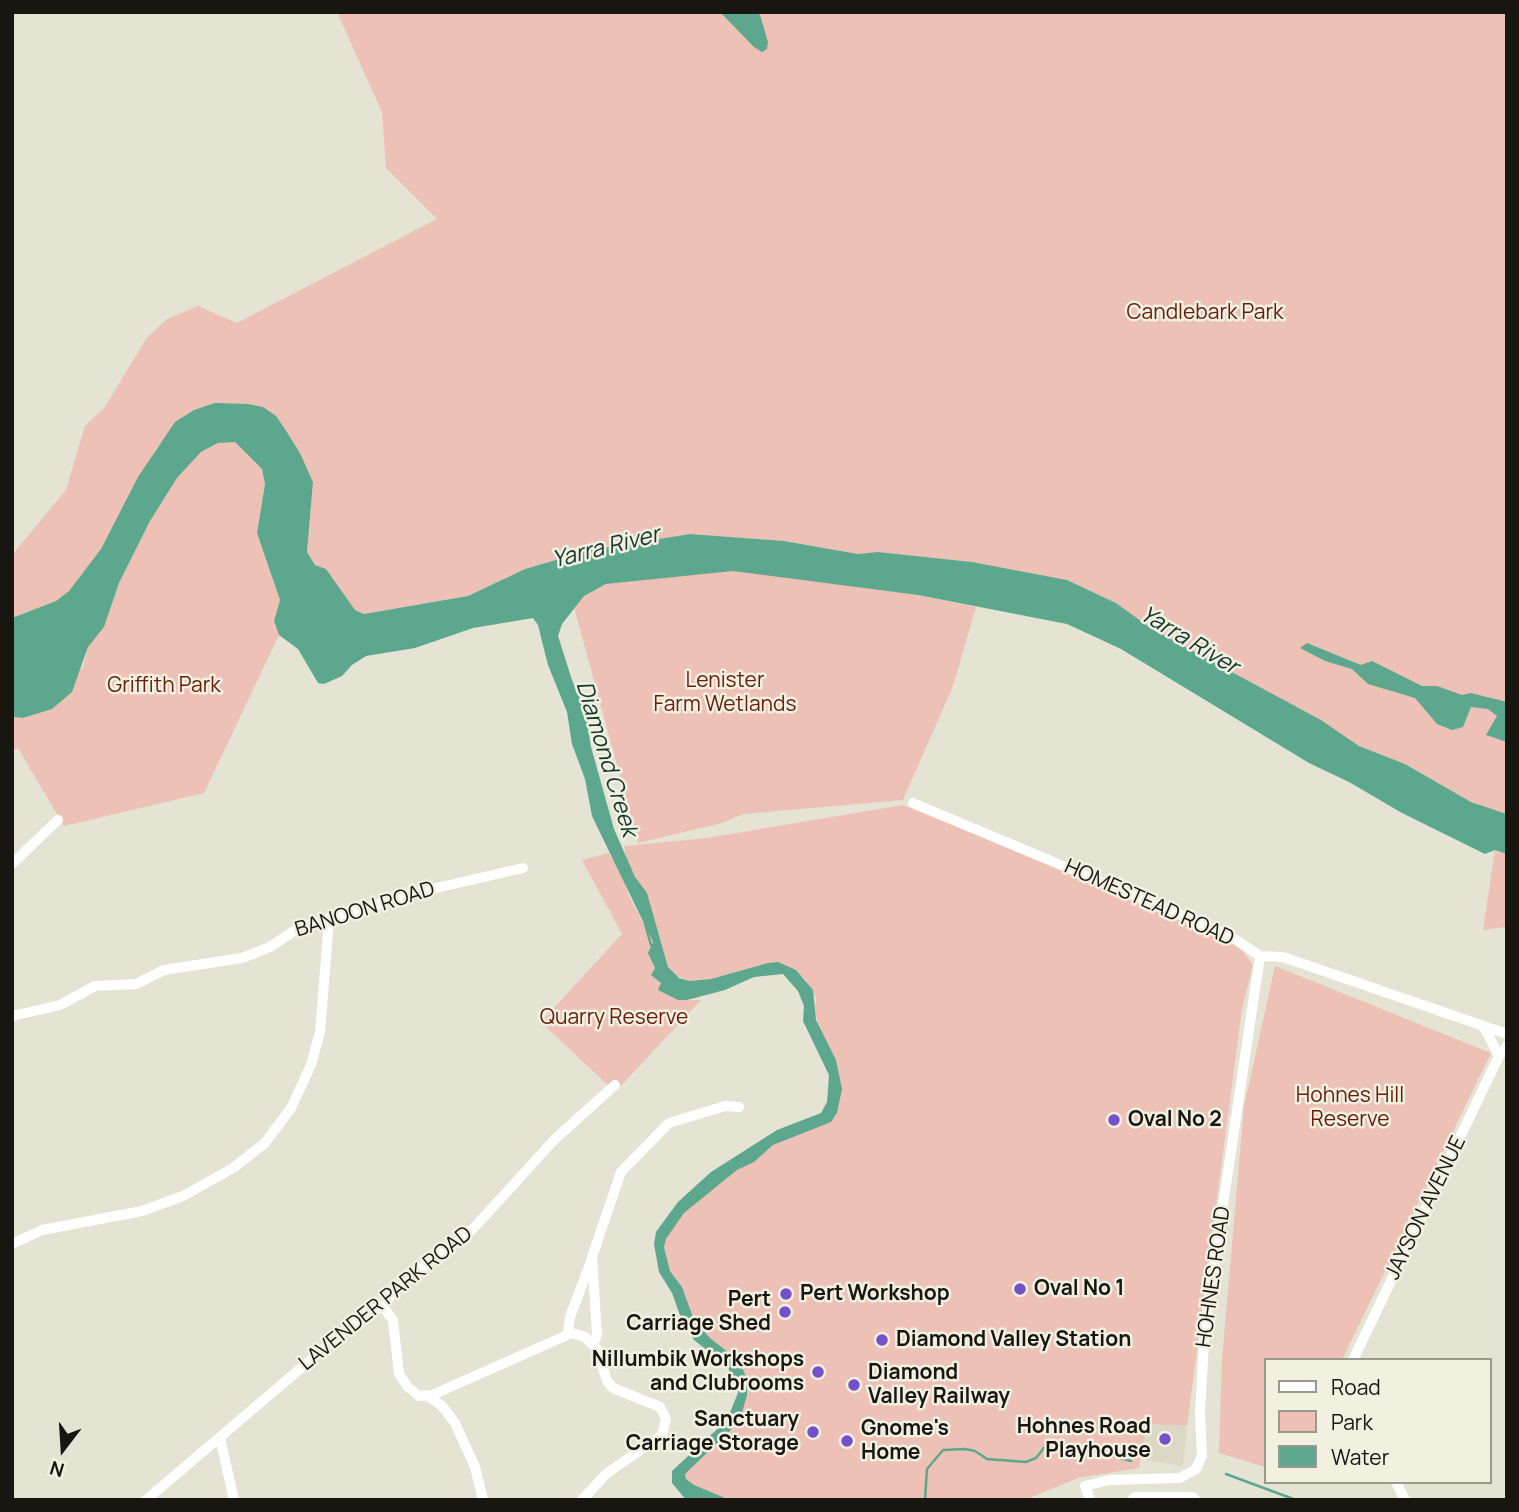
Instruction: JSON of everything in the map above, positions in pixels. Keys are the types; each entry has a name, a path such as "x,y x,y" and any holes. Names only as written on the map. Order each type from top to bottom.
{"main road":[{"path":"1136,1500 1192,1500"}],"street":[{"name":"HOMESTEAD ROAD","path":"913,803 1230,936 1260,956 1283,957 1507,1034"},
{"path":"12,864 58,820"},
{"name":"BANOON ROAD","path":"12,1016 60,1005 95,986 136,984 158,972 242,958 270,947 292,930 423,891 523,868"},
{"path":"12,1244 42,1230 142,1211 183,1196 233,1168 265,1143 291,1108 311,1065 320,1032 329,920"},
{"name":"HOHNES ROAD","path":"1090,1500 1085,1486 1109,1480 1180,1478 1196,1469 1202,1456 1200,1412 1205,1326 1260,956"},
{"path":"1484,1027 1499,1055"},
{"name":"JAYSON AVENUE","path":"1354,1358 1499,1055 1507,1046"},
{"name":"LAVENDER PARK ROAD","path":"146,1500 368,1311 383,1307 396,1287 473,1229 555,1139 615,1085"},
{"path":"568,1333 570,1317 624,1167 669,1123 725,1106 738,1107"},
{"path":"592,1257 597,1335 593,1345"},
{"path":"383,1307 390,1312 393,1320 401,1379 415,1394 430,1396 568,1333 580,1335 593,1345 610,1385 622,1393 656,1404 665,1415 666,1424 658,1438 606,1474 582,1500"},
{"path":"430,1396 455,1423 475,1467 483,1500"},
{"path":"220,1438 234,1500"},
{"path":"1397,1484 1405,1500"}],"shaded area":[{"name":"Hohnes Road Playhouse","path":"1152,1424 1187,1426 1183,1466 1140,1459 1146,1428"}],"green space":[{"name":"Candlebark Park","path":"337,12 1507,12 1507,814 1471,802 1405,764 1359,746 1321,720 1152,629 1116,603 1067,580 972,562 878,552 858,554 784,541 690,534 590,550 525,569 468,596 364,614 355,610 326,569 315,565 307,552 313,482 300,453 285,429 248,404 238,405 157,447 101,549 69,591 56,601 12,618 12,555 66,490 85,426 105,407 146,339 167,319 198,306 237,323 437,219 386,168 382,112"},
{"name":"Griffith Park","path":"235,442 262,469 265,484 257,533 280,600 274,621 279,635 204,793 64,826 18,748 12,751 12,717 23,718 83,668 88,647 104,627 119,583 150,521 177,478 201,452 218,443"},
{"name":"Lenister Farm Wetlands","path":"733,570 918,595 976,607 953,686 903,800 743,814 722,823 638,843 574,607 584,596 606,584"},
{"path":"903,805 1204,928 1240,947 1253,965 1242,1009 1187,1426 1152,1424 1146,1428 1139,1468 1078,1478 1025,1500 730,1500 694,1486 686,1479 685,1474 729,1432 747,1395 747,1378 738,1360 710,1338 694,1320 682,1287 670,1271 664,1247 666,1239 684,1213 737,1170 754,1162 773,1145 835,1118 839,1105 836,1060 821,1035 815,1012 816,998 804,978 768,963 711,979 690,981 672,974 664,959 648,902 627,861 624,846 707,838"},
{"path":"1495,850 1507,854 1507,927 1483,930"},
{"name":"Quarry Reserve","path":"609,853 623,875 628,894 653,942 652,962 655,968 652,975 678,1000 701,1000 615,1092 541,1022 622,934 582,860"},
{"name":"Hohnes Hill Reserve","path":"1275,966 1491,1053 1343,1358 1264,1358 1264,1467 1219,1453 1222,1359 1244,1107"}],"water":[{"path":"720,12 756,12 760,15 768,42 767,49 762,52 754,47"},
{"name":"Yarra River","path":"215,403 263,407 276,416 300,453 313,482 307,552 315,565 326,569 355,610 364,614 468,596 525,569 590,550 690,534 784,541 858,554 878,552 972,562 1067,580 1116,603 1152,629 1321,720 1359,746 1405,764 1471,802 1507,814 1507,854 1495,850 1485,854 1402,813 1349,782 1309,763 1121,649 1067,624 918,595 733,571 606,584 584,596 562,624 558,636 572,680 585,709 591,747 614,829 635,877 647,893 668,967 679,978 690,981 711,979 768,963 778,962 796,970 813,990 816,1020 836,1060 842,1089 837,1113 831,1122 773,1145 754,1162 737,1170 684,1213 666,1239 664,1247 670,1271 682,1287 694,1320 710,1338 738,1360 747,1378 747,1395 741,1416 729,1432 685,1474 686,1479 694,1485 730,1500 686,1500 672,1483 672,1471 727,1420 738,1393 728,1367 694,1340 681,1318 672,1293 659,1272 654,1244 656,1232 678,1202 711,1172 777,1130 821,1113 827,1102 829,1075 803,1021 804,1006 798,991 783,974 754,977 725,990 687,1000 678,1000 658,990 661,983 651,975 655,968 648,953 653,942 592,816 585,779 572,744 567,712 548,665 538,625 533,618 473,628 415,648 366,656 342,676 324,684 318,683 298,649 279,635 274,621 280,600 257,533 265,484 262,469 235,442 218,443 201,452 177,478 150,521 119,583 104,627 88,647 72,692 52,709 23,718 12,717 12,618 56,601 69,591 101,549 138,477 175,422 194,410"},
{"path":"1307,643 1361,665 1372,661 1422,686 1437,686 1462,695 1471,693 1507,702 1507,742 1486,735 1497,716 1488,709 1471,707 1463,727 1452,730 1437,724 1415,698 1368,684 1352,669 1325,661 1300,648"}],"waterway":[{"name":"Diamond Creek","path":"645,924 651,945"},
{"path":"925,1500 927,1469 943,1450 965,1449 975,1451 987,1459 1026,1462 1036,1458 1047,1444 1060,1444"},
{"path":"1087,1449 1131,1461"},
{"path":"1226,1474 1296,1500"}],"place":[{"name":"Oval No 2","path":"1114,1120"},
{"name":"Oval No 1","path":"1020,1289"},
{"name":"Pert Workshop","path":"786,1294"},
{"name":"Pert Carriage Shed","path":"785,1312"},
{"name":"Diamond Valley Station","path":"882,1340"},
{"name":"Nillumbik Workshops and Clubrooms","path":"818,1372"},
{"name":"Diamond Valley Railway","path":"854,1385"},
{"name":"Sanctuary Carriage Storage","path":"813,1432"},
{"name":"Hohnes Road Playhouse","path":"1165,1439"},
{"name":"Gnome's Home","path":"847,1441"}]}
